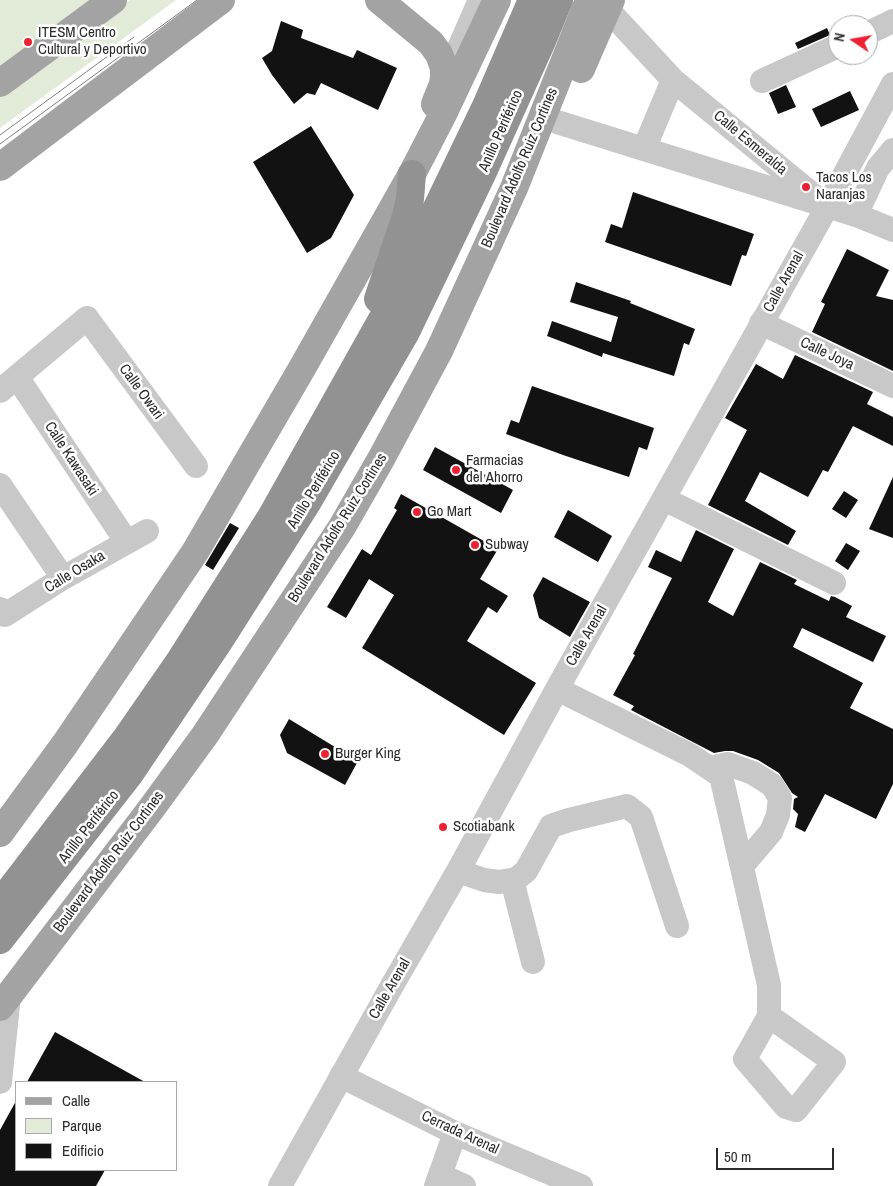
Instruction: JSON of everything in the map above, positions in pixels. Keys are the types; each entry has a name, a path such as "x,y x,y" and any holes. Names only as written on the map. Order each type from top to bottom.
{"highway":[{"name":"Anillo Periférico","path":"0,940 129,775 218,643 307,503 406,332 482,174 530,37 532,0"},
{"name":"Anillo Periférico","path":"0,903 127,737 179,662 271,517 390,305 457,169 530,37 558,0"},
{"path":"365,351 381,287 406,216 410,199 412,174"}],"main road":[{"path":"0,83 113,0"},
{"path":"0,167 221,0"},
{"path":"379,0 435,48 442,60 444,68 443,84 433,109 425,149"},
{"path":"514,188 557,122 601,3"},
{"name":"Boulevard Adolfo Ruiz Cortines","path":"4,1001 145,817 204,735 342,527 439,351 514,188 567,55 601,3"},
{"path":"0,833 65,744 195,552 412,174 488,7"}],"street":[{"name":"Calle Esmeralda","path":"601,3 673,80 827,207"},
{"path":"443,84 488,7"},
{"path":"878,28 893,21"},
{"path":"762,81 828,51"},
{"path":"644,149 673,80"},
{"name":"Calle Arenal","path":"280,1186 458,871 557,689 827,207 893,84"},
{"name":"Calle Esmeralda","path":"557,122 856,215 893,230"},
{"path":"856,215 878,168 893,150"},
{"name":"Calle Owari","path":"9,384 87,318 196,466"},
{"name":"Calle Joya","path":"761,323 893,386"},
{"name":"Calle Kawasaki","path":"9,384 136,536"},
{"path":"0,486 63,578"},
{"path":"664,499 834,583"},
{"name":"Calle Osaka","path":"2,612 136,536"},
{"path":"557,689 690,755 721,776 769,985 769,1016"},
{"path":"710,768 728,764 753,773 772,785 780,798 778,816 771,832 742,866"},
{"path":"458,871 484,880 499,882 516,879 526,871 551,826 627,806 641,817 677,926"},
{"path":"512,880 533,962"},
{"path":"0,1082 4,1001"},
{"name":"Cerrada Arenal","path":"341,1076 455,1133 582,1186"},
{"path":"455,1133 438,1180 464,1186"}],"green space":[{"name":"ITESM Centro Cultural y Deportivo","path":"0,0 107,0 0,77"},
{"path":"130,0 176,0 0,128 0,94"}],"building":[{"path":"281,21 303,30 301,38 353,58 357,50 397,68 378,110 321,83 315,95 307,93 294,104 262,58 272,51"},
{"path":"827,28 828,30 828,36 798,49 795,43"},
{"path":"786,85 796,107 778,114 769,93"},
{"path":"850,91 859,110 821,127 812,109"},
{"path":"311,126 354,195 331,238 307,253 253,162"},
{"path":"633,192 754,234 746,256 742,255 731,286 605,242 611,224 622,228"},
{"path":"847,249 889,270 876,296 893,300 893,371 812,332 825,304 821,302"},
{"path":"576,282 631,301 630,303 695,329 689,345 684,343 674,376 603,353 602,357 547,336 552,321 611,342 618,317 570,302"},
{"path":"795,355 873,392 867,404 893,417 893,446 853,426 828,472 823,470 808,497 760,472 745,501 796,531 788,545 708,505 747,430 725,418 756,364 783,379"},
{"path":"532,386 654,428 647,450 639,447 629,477 506,434 511,420 519,423"},
{"path":"435,447 513,490 501,513 423,470"},
{"path":"893,477 893,538 869,529"},
{"path":"844,491 858,500 846,518 832,509"},
{"path":"401,494 498,549 480,579 508,596 497,613 488,607 467,641 536,683 504,735 362,648 394,595 369,579 346,618 327,607 362,549 371,555 397,510 394,508"},
{"path":"568,510 612,536 598,562 554,537"},
{"path":"230,523 239,528 213,570 205,565"},
{"path":"696,530 734,549 708,602 733,616 760,562 797,580 794,584 829,601 831,596 852,606 846,617 886,636 873,662 802,628 793,647 863,683 850,708 893,729 893,784 876,819 825,794 805,832 795,827 798,814 793,809 794,799 798,797 792,793 779,773 758,760 733,751 714,753 631,710 634,706 613,695 635,655 633,654 672,578 648,567 656,550 681,562"},
{"path":"846,543 860,551 848,570 835,561"},
{"path":"543,577 590,602 570,637 539,618 533,595"},
{"path":"289,719 358,761 345,785 287,753 280,735"},
{"path":"55,1032 143,1081 28,1081"},
{"path":"15,1103 15,1171 104,1171 96,1186 0,1186 0,1130"}],"tram line":[{"path":"0,144 197,0"},
{"path":"0,135 134,37"}],"place":[{"name":"ITESM Centro Cultural y Deportivo","path":"28,42"},
{"name":"Tacos Los Naranjas","path":"806,187"},
{"name":"Farmacias del Ahorro","path":"456,470"},
{"name":"Go Mart","path":"417,512"},
{"name":"Subway","path":"475,545"},
{"name":"Burger King","path":"325,754"},
{"name":"Scotiabank","path":"443,827"}]}
